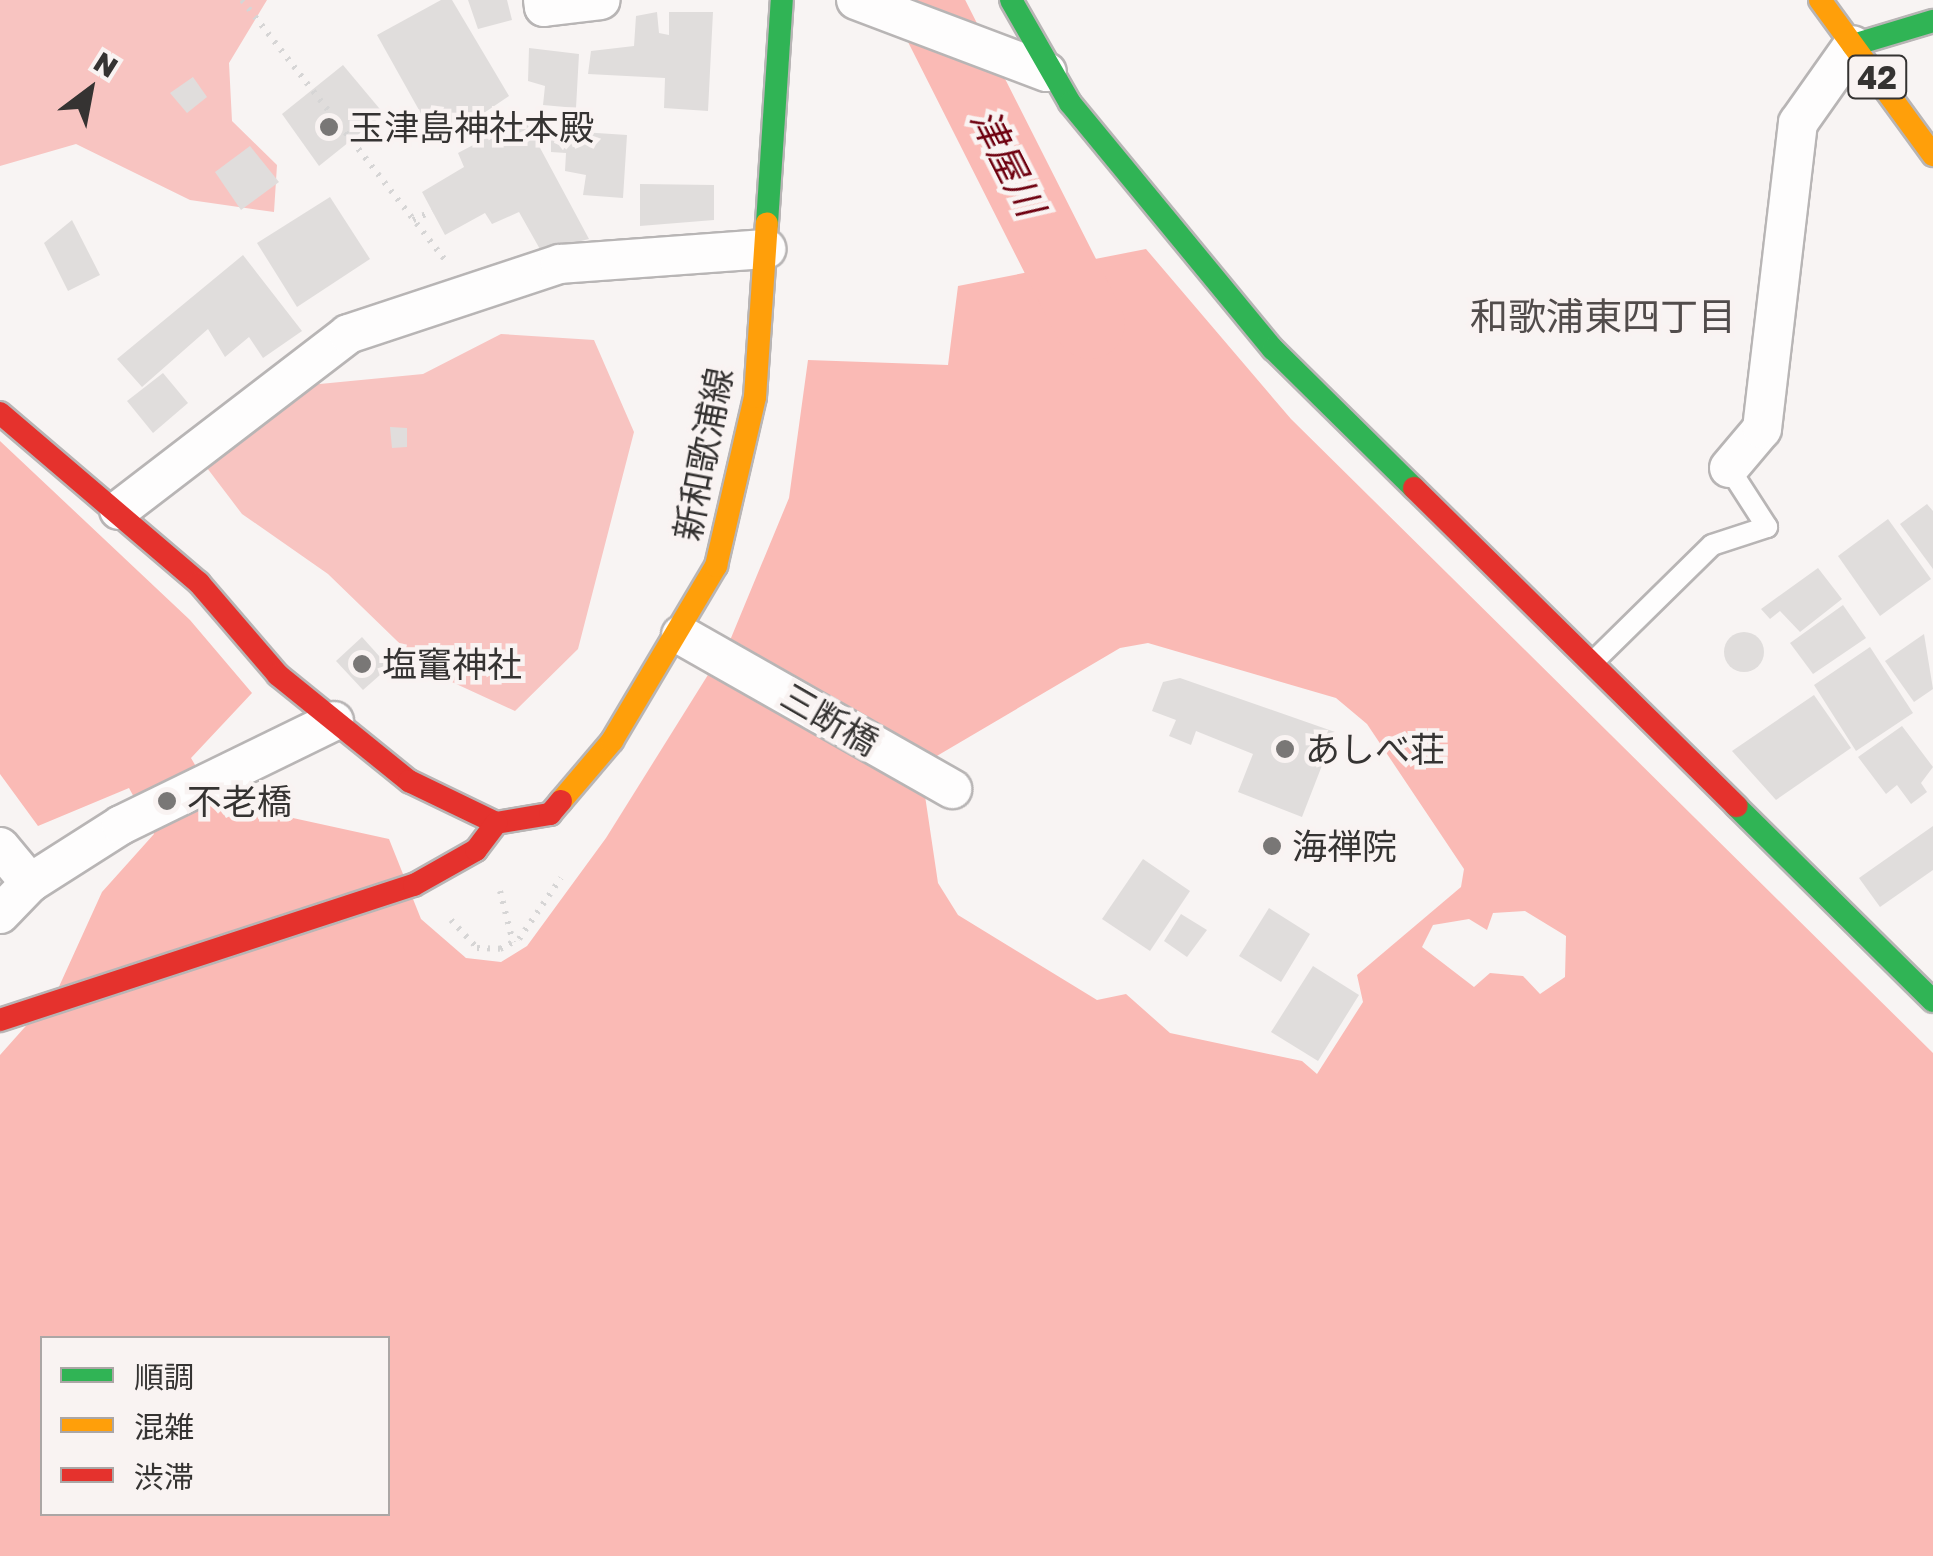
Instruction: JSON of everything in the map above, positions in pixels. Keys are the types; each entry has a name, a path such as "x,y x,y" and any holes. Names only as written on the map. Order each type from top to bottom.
{"main road":[{"name":"新和歌浦線","path":"496,822 531,822 565,802 695,642 755,397 782,0"},
{"path":"1011,0 1032,68 1272,350 1933,1002"},
{"name":"42","path":"1820,0 1933,155"},
{"path":"1853,45 1890,0"},
{"path":"1853,45 1933,21"},
{"path":"0,413 119,510 334,721 409,781 496,822 476,850 414,885 0,1020"}],"street":[{"path":"542,0 544,8 601,0"},
{"path":"856,0 1032,68"},
{"path":"1729,468 1762,429 1798,123 1853,45"},
{"path":"119,510 348,334 560,264 766,249"},
{"name":"三断橋","path":"695,642 952,789"},
{"path":"0,914 30,883 121,824 334,721"},
{"path":"0,847 30,883"}],"lane":[{"path":"1592,663 1712,546 1768,528 1729,468"}],"path":[{"path":"242,0 469,294"},
{"path":"413,220 432,211"},
{"path":"451,920 478,948 513,942 561,878"},
{"path":"500,892 513,942"}],"shaded area":[{"path":"0,0 267,0 229,63 232,121 277,165 274,212 190,200 76,144 0,166"},
{"path":"1146,249 1291,419 1933,1053 1933,1556 0,1556 0,1055 57,991 102,892 154,834 129,788 38,826 0,774 0,441 190,620 252,693 191,758 226,818 247,808 389,839 421,919 466,958 501,962 527,946 606,838 731,638 789,498 808,360 948,365 958,286","holes":["1148,643 1336,698 1367,724 1464,869 1461,887 1357,975 1363,1002 1317,1074 1302,1061 1170,1033 1126,994 1097,1000 958,915 938,883 924,789 930,760 1120,648","1525,911 1566,936 1565,977 1540,994 1523,976 1490,973 1474,987 1422,947 1433,925 1469,919 1487,930 1493,913"]},
{"path":"501,334 594,340 634,432 578,649 515,711 428,671 328,574 242,514 204,464 299,386 423,374"}],"building":[{"path":"441,0 452,0 509,96 438,144 377,35"},
{"path":"468,0 507,0 512,20 478,29"},
{"path":"657,12 659,33 669,35 669,12 713,12 708,111 664,108 665,78 588,74 591,51 634,46 636,16"},
{"path":"529,48 579,54 576,108 543,105 545,86 528,81"},
{"name":"玉津島神社本殿","path":"343,65 384,114 319,166 282,114"},
{"path":"193,77 207,97 187,113 170,93"},
{"path":"524,118 589,239 541,251 519,212 492,224 485,213 445,235 422,192 464,167 458,153"},
{"path":"551,130 627,135 623,198 583,195 586,175 565,171 566,153 551,152"},
{"path":"250,146 279,182 241,210 215,172"},
{"path":"640,184 714,185 714,220 640,226"},
{"path":"330,197 370,259 297,307 257,243"},
{"path":"72,220 100,275 68,291 44,243"},
{"path":"243,255 302,331 263,358 249,337 225,357 208,329 142,387 117,359"},
{"path":"163,373 188,403 153,433 127,401"},
{"path":"390,427 407,428 407,447 392,448"},
{"path":"1927,504 1933,511 1933,569 1900,524"},
{"path":"1888,519 1931,579 1880,616 1838,556"},
{"path":"1818,568 1842,599 1800,632 1780,611 1770,619 1761,609"},
{"path":"1843,605 1866,638 1813,674 1790,643"},
{"path":"1744,632 1758,638 1764,652 1758,666 1744,672 1730,666 1724,652 1730,638"},
{"path":"1924,634 1933,689 1914,702 1885,661"},
{"name":"塩竃神社","path":"362,637 389,667 363,690 336,661"},
{"path":"1870,647 1913,713 1856,751 1814,685"},
{"name":"あしべ荘","path":"1180,678 1335,732 1302,817 1238,792 1253,754 1196,731 1191,745 1169,736 1176,720 1152,711 1163,682"},
{"path":"1814,695 1851,748 1776,800 1732,751"},
{"path":"1902,726 1933,767 1921,783 1927,792 1911,804 1897,785 1886,794 1858,757"},
{"path":"1933,826 1933,870 1880,907 1859,878"},
{"path":"1143,859 1190,891 1150,951 1102,919"},
{"path":"1269,908 1310,934 1281,982 1239,956"},
{"path":"1181,914 1207,930 1187,957 1164,941"},
{"path":"1313,966 1359,995 1318,1061 1271,1032"}],"waterway":[{"name":"津屋川","path":"926,0 1090,324"}],"traffic: fast":[{"path":"767,223 782,0"},
{"path":"1011,0 1070,103 1273,349 1414,488"},
{"path":"1853,45 1933,21"},
{"path":"1736,806 1933,1001"}],"traffic: slow":[{"path":"1820,0 1933,155"},
{"path":"561,801 612,741 716,566 755,397 767,223"}],"traffic: jam":[{"path":"0,413 199,583 278,675 409,781 496,823 550,814 561,801"},
{"path":"1414,488 1736,806"},
{"path":"0,1020 414,885 476,850 496,823"}],"place":[{"name":"玉津島神社本殿","path":"329,127"},
{"name":"塩竃神社","path":"362,664"},
{"name":"あしべ荘","path":"1285,749"},
{"name":"不老橋","path":"167,801"},
{"name":"海禅院","path":"1272,846"}],"district":[{"name":"和歌浦東四丁目","path":"1603,316"}]}
